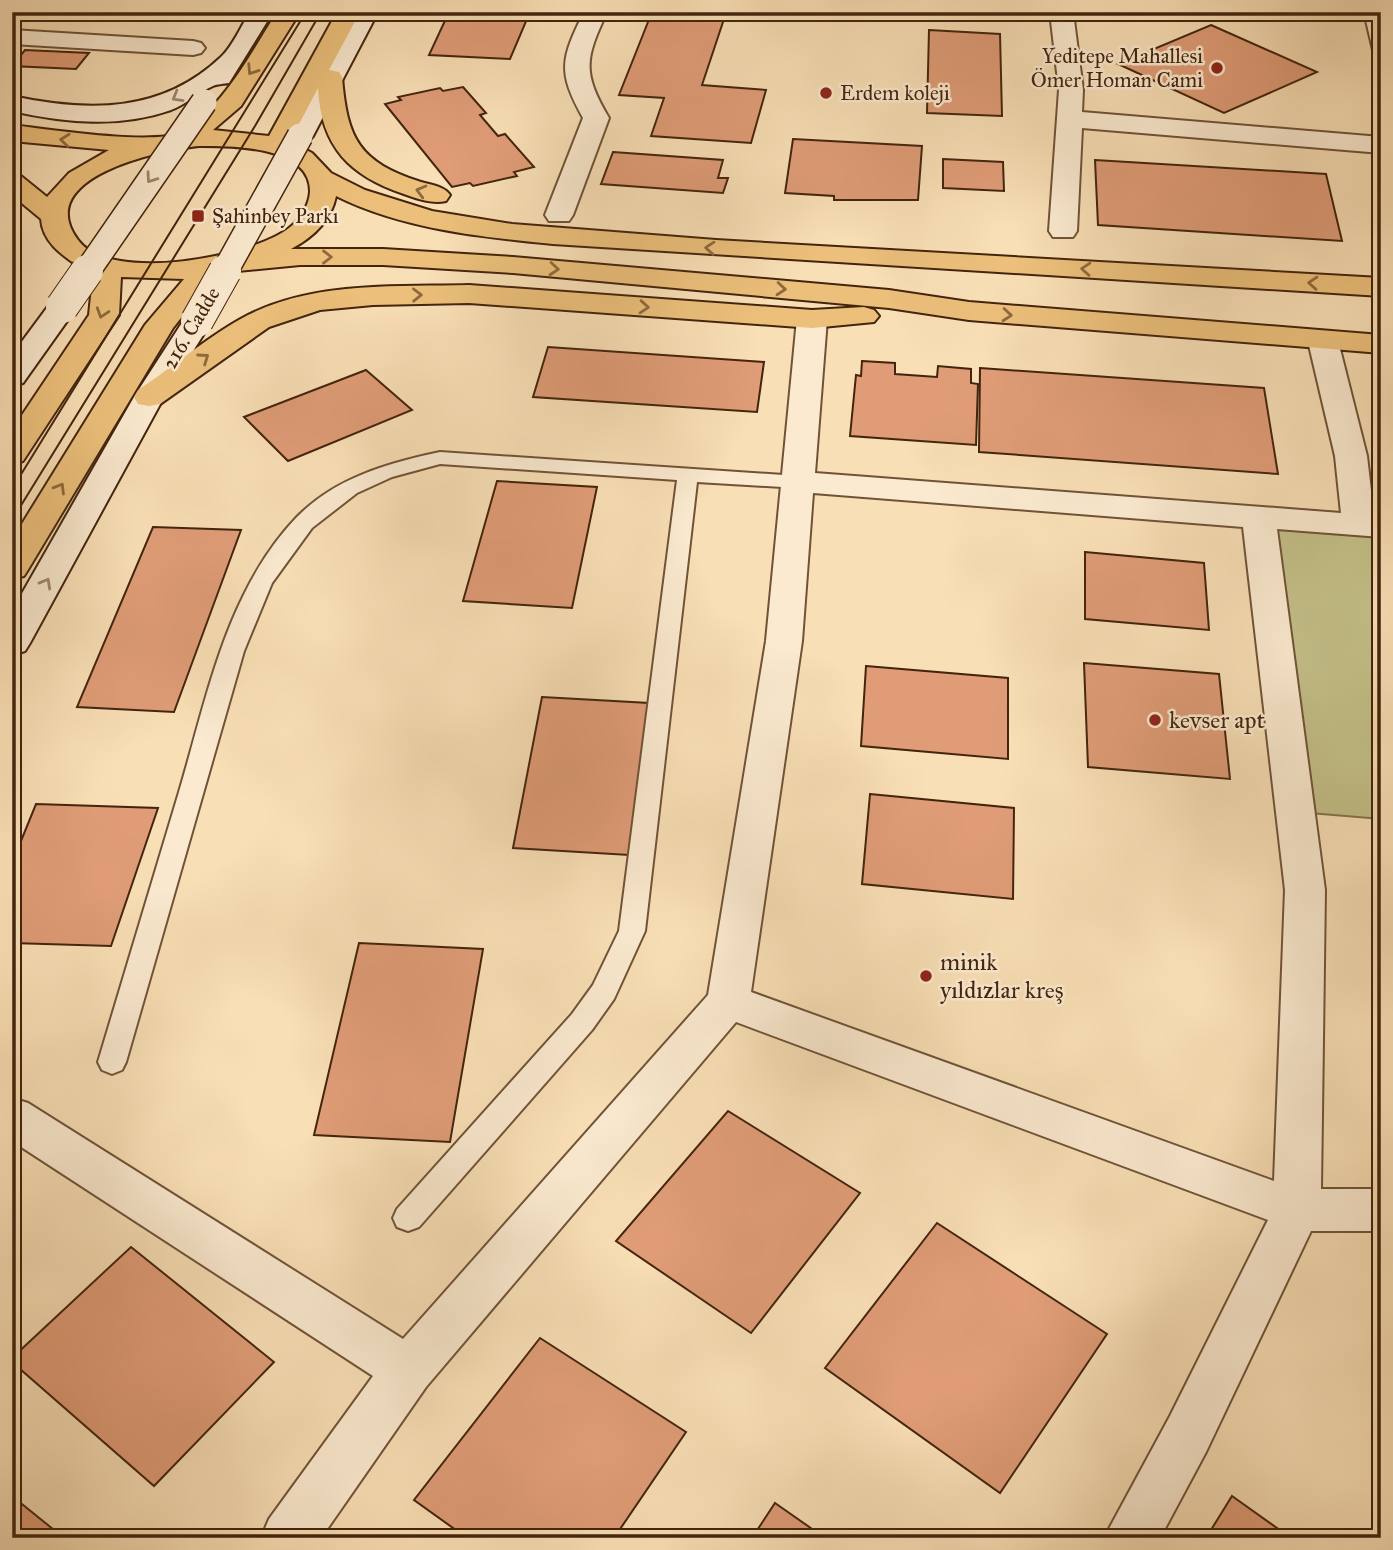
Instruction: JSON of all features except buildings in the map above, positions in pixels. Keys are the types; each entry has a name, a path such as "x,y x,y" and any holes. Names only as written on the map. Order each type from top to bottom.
{"main road":[{"path":"188,139 232,102 289,12"},
{"path":"349,12 285,125 289,141 298,156 313,166 322,179 348,194 464,225 573,238 788,254 974,262 1381,287"},
{"path":"330,77 333,118 346,147 376,172 412,189 559,215 789,231 974,262"},
{"path":"12,133 90,142 158,144"},
{"path":"12,454 104,315 107,274 66,245 56,231 53,215 60,196 77,178 102,162 158,144 188,139 228,138 289,141"},
{"path":"12,568 160,325 189,289 225,265 266,253 296,236 316,217 324,198 322,179"},
{"path":"12,182 53,215"},
{"path":"85,257 126,269 149,272 300,257 383,257 513,265 888,299 969,311 1381,344"},
{"path":"149,397 258,321 316,302 373,296 469,294 812,319 969,311"}],"street":[{"path":"12,377 234,59 262,12"},
{"name":"216. Cadde","path":"12,643 149,397 197,321 289,141 367,12"},
{"path":"559,215 596,118 580,92 573,60 596,12"},
{"path":"1061,12 1071,90 1063,232"},
{"path":"1369,13 1381,45"},
{"path":"12,37 193,48"},
{"path":"12,103 55,113 103,116 162,105 234,59"},
{"path":"1070,119 1381,145"},
{"path":"288,1538 408,1370 728,1001 784,641 812,319"},
{"path":"799,482 1370,526 1323,341"},
{"path":"1131,1538 1188,1434 1297,1210 1305,890 1259,518"},
{"path":"728,1001 1297,1210 1381,1210"},
{"path":"12,1117 408,1370"}],"lane":[{"path":"112,1062 234,645 268,573 304,523 340,494 362,482 387,472 440,458 799,482"},
{"path":"408,1217 582,1023 604,991 632,931 688,474"}],"shaded area":[{"path":"1276,529 1379,537 1381,819 1310,813"}],"tram line":[{"path":"12,489 306,12"},
{"path":"12,520 255,126 321,12"}],"place":[{"name":"Yeditepe Mahallesi Ömer Homan Cami","path":"1217,68"},
{"name":"Erdem koleji","path":"826,93"},
{"name":"Şahinbey Parkı","path":"198,216"},
{"name":"kevser apt","path":"1155,720"},
{"name":"minik yıldızlar kreş","path":"926,976"}]}
